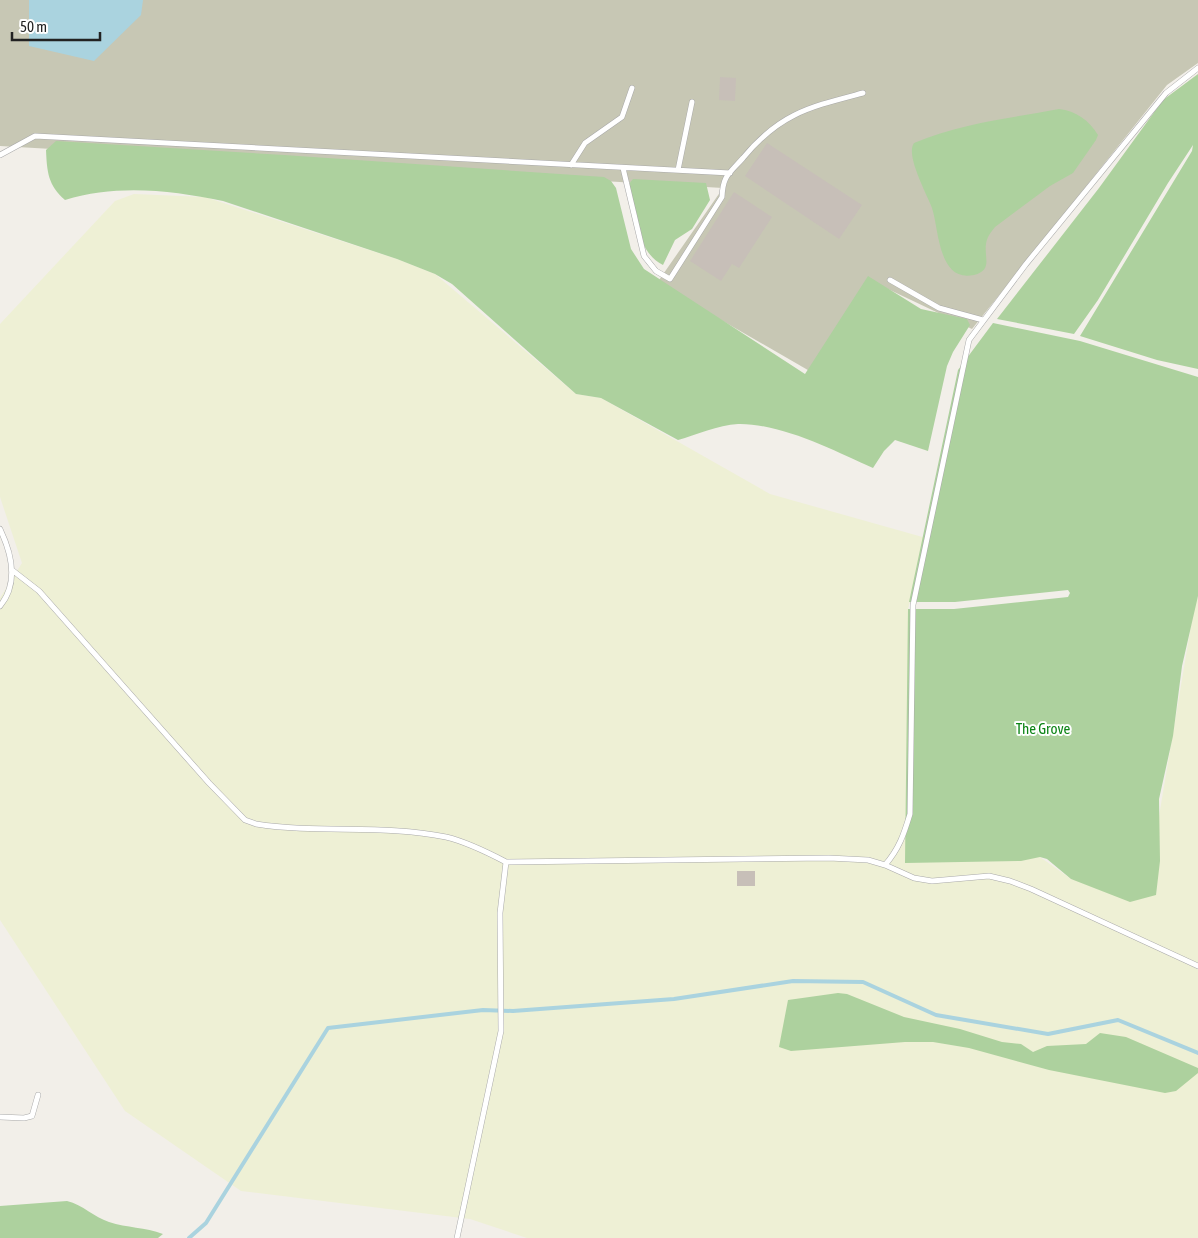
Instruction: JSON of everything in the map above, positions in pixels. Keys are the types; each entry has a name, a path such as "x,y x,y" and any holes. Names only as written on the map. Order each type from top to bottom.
{"lane":[{"path":"885,865 896,853 902,842 910,814 913,605 969,340 1026,264 1166,93 1198,68"},
{"path":"571,165 585,143 622,117 632,88"},
{"path":"623,168 644,256 656,271 670,279 722,197 723,181 753,146 782,120 805,108 863,93"},
{"path":"678,170 692,102"},
{"path":"0,155 35,136 730,173"},
{"path":"890,280 939,308 984,320"},
{"path":"0,529 12,570 12,584 0,606"},
{"path":"12,570 39,591 209,783 246,820 268,826 382,830 432,835 467,844 506,862 829,858 868,860 885,865 914,878 932,881 990,876 1031,888 1198,966"},
{"path":"457,1238 500,1042 500,913 506,862"},
{"path":"0,1117 24,1118 32,1116 38,1095"}],"shaded area":[{"path":"0,0 1198,0 1198,63 1167,85 972,329 869,280 813,373 657,283 723,188 0,146"},
{"path":"134,194 205,197 397,259 435,274 576,394 601,398 770,494 926,538 908,609 1018,859 1040,857 1071,879 1156,895 1158,822 1194,608 1198,596 1198,1238 527,1238 470,1219 241,1191 125,1111 0,920 0,598 22,563 0,497 0,324 115,201"}],"green space":[{"path":"1198,74 1198,369 1157,360 1080,336 1192,151 1193,145 1098,300 1074,334 997,319 1099,188 1163,100"},
{"path":"1059,109 1076,114 1086,121 1098,135 1096,140 1073,173 1050,186 995,227 987,241 986,267 984,270 974,275 962,275 953,271 942,252 932,208 914,165 912,149 914,143 951,130"},
{"path":"56,141 604,177 611,181 616,188 631,249 644,269 805,374 868,276 921,309 967,319 970,325 953,352 947,366 928,451 895,440 884,451 873,468 807,439 772,428 755,425 738,424 723,426 678,440 601,398 576,394 452,284 435,274 397,259 223,201 203,197 144,190 124,190 85,195 65,200 55,189 48,172 46,150"},
{"path":"633,179 706,183 710,200 692,229 675,240 663,265 647,251 638,230 628,185"},
{"name":"The Grove","path":"993,323 1080,341 1198,377 1198,596 1182,666 1173,736 1159,799 1160,861 1156,895 1130,902 1071,879 1047,859 1040,857 1021,861 905,863 908,609 954,609 1068,597 1070,593 1068,590 955,602 909,602 958,370"},
{"path":"838,993 847,994 904,1017 960,1029 1002,1042 1021,1044 1033,1052 1047,1046 1086,1044 1100,1033 1126,1037 1198,1068 1198,1073 1176,1091 1165,1093 1049,1070 969,1048 933,1042 905,1042 791,1051 779,1047 788,1000"},
{"path":"67,1201 109,1222 163,1234 158,1238 0,1238 0,1206"}],"water":[{"path":"29,0 143,0 141,15 94,61 29,46"}],"building":[{"path":"720,77 736,78 735,101 719,100"},
{"path":"767,143 862,205 839,239 745,176"},
{"path":"734,192 772,217 739,268 732,264 721,281 690,261"},
{"path":"737,871 755,871 755,886 737,886"}],"waterway":[{"path":"189,1238 206,1223 328,1028 483,1010 513,1011 674,999 793,981 863,982 936,1015 1048,1034 1118,1020 1198,1053"}]}
